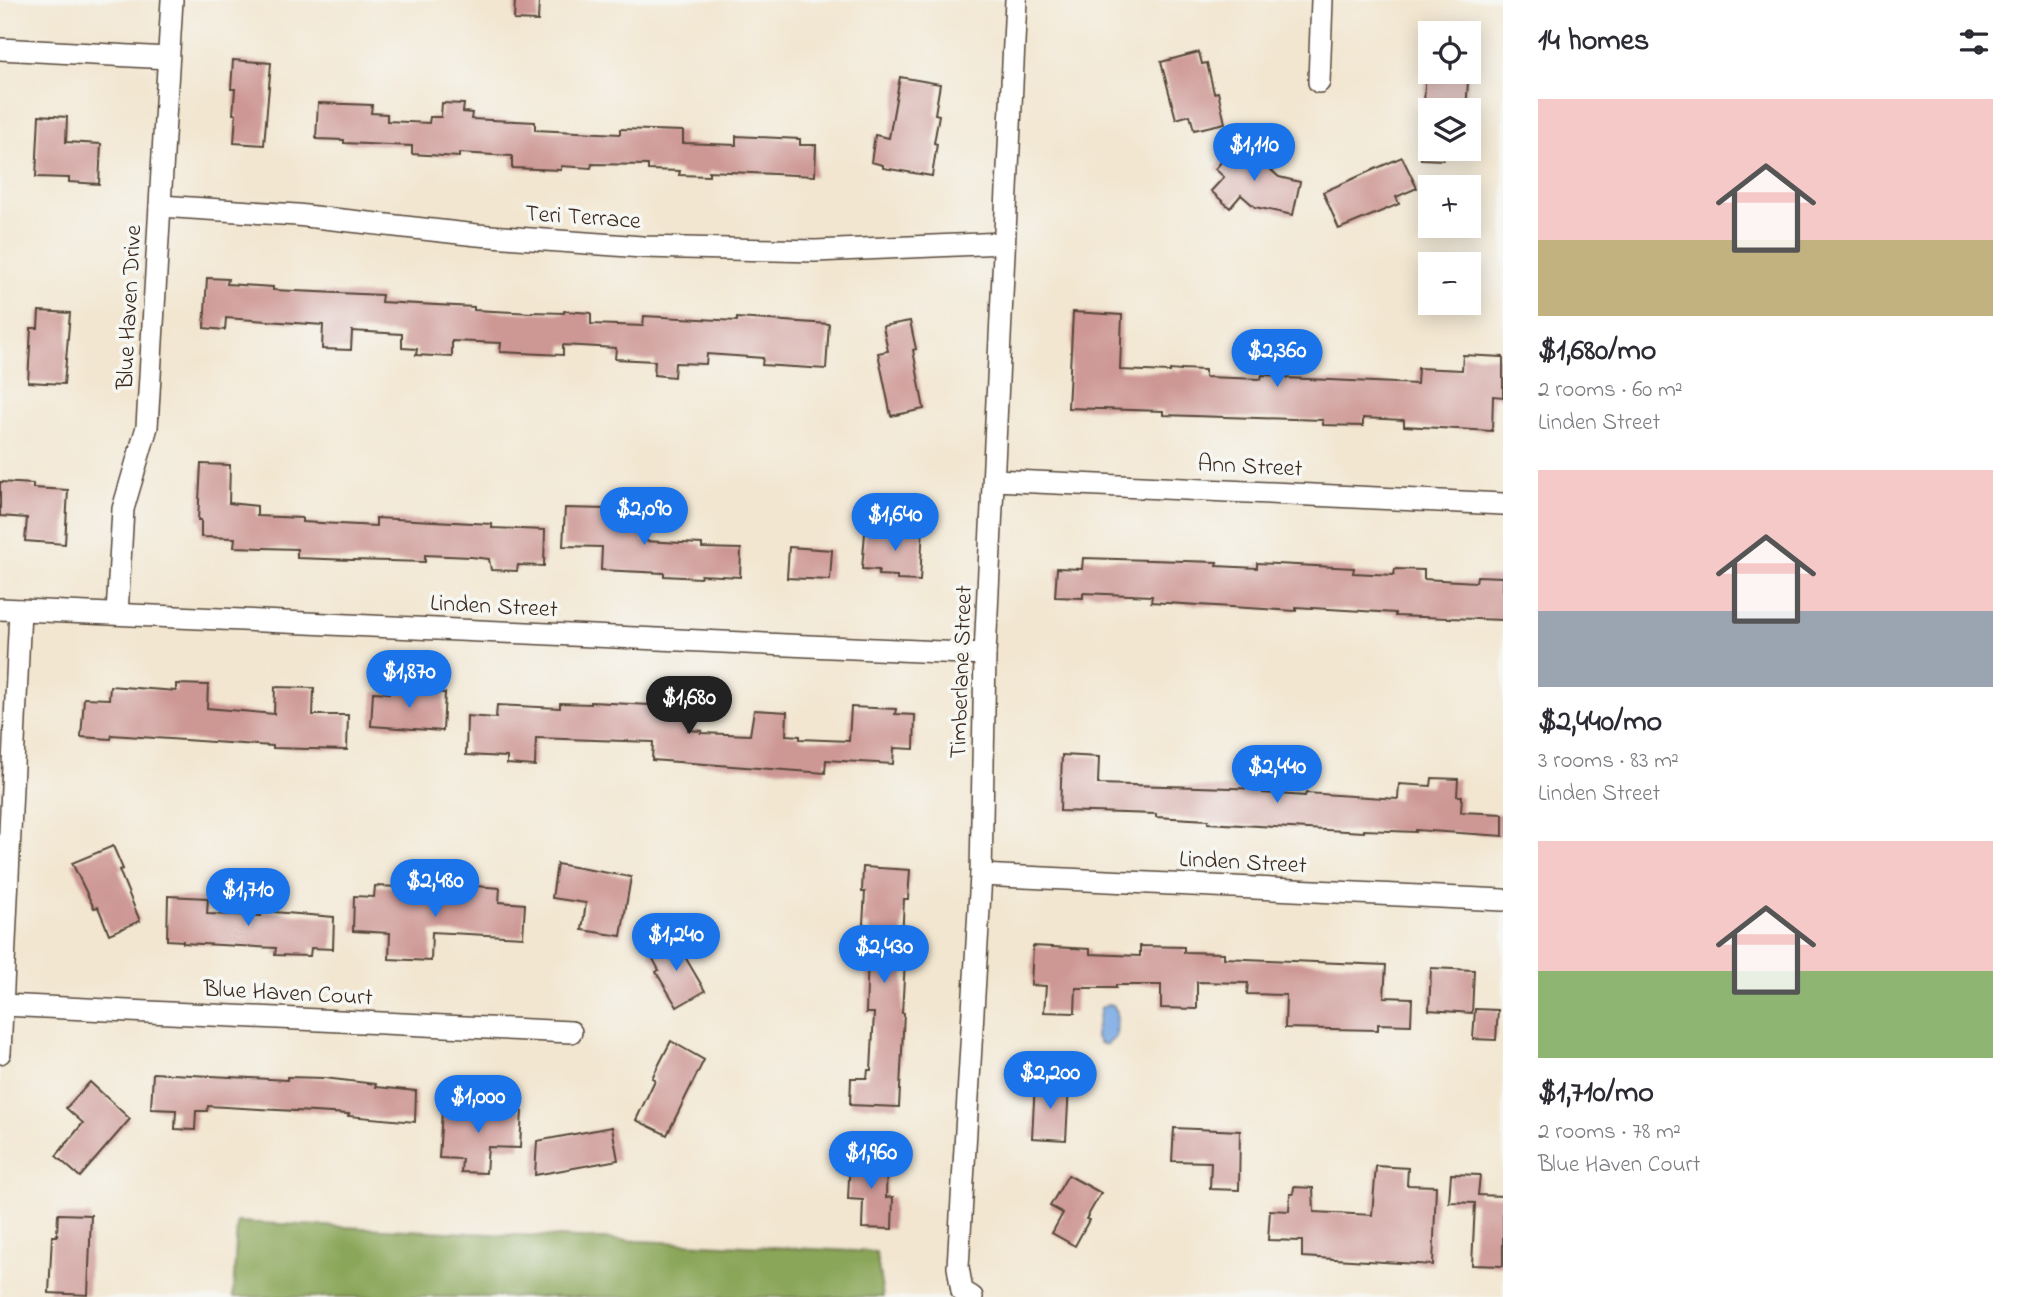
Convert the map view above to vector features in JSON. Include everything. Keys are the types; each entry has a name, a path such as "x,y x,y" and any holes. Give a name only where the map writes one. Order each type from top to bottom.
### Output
{"street":[{"name":"Blue Haven Drive","path":"117,614 123,509 147,427 172,0"},
{"name":"Timberlane Street","path":"972,1297 962,1291 958,1267 981,875 985,654 1016,0"},
{"path":"1319,82 1322,0"},
{"path":"0,49 168,58"},
{"name":"Teri Terrace","path":"160,206 297,215 477,235 642,247 815,251 1004,243"},
{"name":"Ann Street","path":"994,480 1503,503"},
{"path":"0,1053 10,610"},
{"name":"Linden Street","path":"10,610 985,654"},
{"name":"Linden Street","path":"981,875 1503,900"},
{"name":"Blue Haven Court","path":"3,1004 571,1032"}],"green space":[{"path":"237,1222 876,1252 883,1297 233,1297"}],"water":[{"path":"1107,1004 1113,1005 1117,1012 1116,1037 1106,1045 1099,1043 1095,1035 1101,1008"}],"building":[{"path":"515,0 539,0 538,21 514,20"},
{"path":"1199,52 1202,64 1207,63 1214,93 1218,92 1225,123 1194,130 1190,115 1176,119 1161,62"},
{"path":"233,60 271,63 264,145 234,143 235,89 231,89"},
{"path":"900,77 940,84 935,114 939,115 932,176 883,168 883,165 871,162 875,135 889,138"},
{"path":"1425,84 1468,84 1467,98 1424,98"},
{"path":"318,103 372,105 371,113 387,114 387,121 429,123 430,117 441,117 442,103 464,104 463,112 472,113 471,119 535,122 535,130 620,134 620,129 683,131 683,143 736,145 736,136 800,139 800,145 816,145 815,176 709,171 709,176 679,175 680,171 648,170 648,165 592,164 591,168 561,166 561,170 512,168 512,156 412,154 412,146 316,139"},
{"path":"39,115 67,117 66,142 101,144 99,184 69,182 69,178 36,177"},
{"path":"1239,142 1279,177 1300,182 1293,215 1255,207 1241,195 1230,208 1211,191 1224,177 1215,169"},
{"path":"1402,157 1417,188 1396,197 1399,204 1339,229 1323,192"},
{"path":"207,278 228,279 227,284 273,287 273,290 382,295 381,302 474,307 474,310 591,313 591,324 643,326 644,316 829,324 826,369 762,365 763,358 707,354 706,364 675,363 674,377 654,375 655,361 615,359 616,348 563,345 563,355 500,352 501,343 452,341 452,357 416,355 417,349 402,348 402,334 352,331 351,350 322,349 323,325 226,318 225,330 204,328"},
{"path":"39,311 70,313 64,384 28,382 31,328 38,328"},
{"path":"1073,312 1122,315 1120,370 1205,370 1205,377 1261,379 1262,375 1417,384 1418,368 1462,370 1463,355 1503,357 1503,397 1493,396 1492,431 1404,426 1404,420 1363,418 1363,426 1323,425 1323,420 1163,415 1163,411 1068,408"},
{"path":"910,321 924,409 891,416 878,353 888,351 883,326"},
{"path":"201,464 230,465 229,503 257,506 257,516 302,518 302,522 376,526 376,518 492,524 492,528 545,530 544,566 518,565 517,571 491,570 489,559 471,557 425,555 425,562 297,558 297,549 234,547 235,538 201,537 201,520 198,520"},
{"path":"0,482 33,484 33,488 68,490 65,544 25,541 27,518 0,516"},
{"path":"565,508 608,509 608,514 644,516 643,541 702,544 702,548 741,549 740,577 701,575 700,578 601,570 602,547 563,546"},
{"path":"898,525 923,526 920,581 897,580 897,576 878,575 879,570 862,569 865,533 898,535"},
{"path":"789,547 832,550 830,580 787,578"},
{"path":"1083,558 1217,562 1216,566 1257,568 1257,563 1354,568 1353,573 1394,575 1395,569 1424,570 1424,579 1476,582 1477,576 1503,577 1503,620 1395,616 1395,613 1296,607 1296,611 1151,602 1152,596 1083,593 1083,598 1055,597 1057,568 1082,569"},
{"path":"176,684 208,685 207,708 274,714 275,687 314,688 313,715 348,715 347,750 273,748 112,735 111,739 81,737 84,698 109,699 110,686 176,691"},
{"path":"389,690 445,693 443,731 371,726 373,692 389,693"},
{"path":"560,703 689,707 688,730 702,731 701,733 750,735 754,710 787,712 786,735 800,736 800,739 849,741 851,707 896,709 895,714 915,715 914,749 894,748 893,764 826,760 825,773 652,760 653,742 536,738 535,766 507,764 507,757 466,755 467,716 496,718 497,705 560,708"},
{"path":"1062,755 1099,757 1098,784 1264,789 1263,793 1398,799 1399,784 1431,786 1432,778 1458,779 1457,796 1462,796 1461,812 1503,814 1503,836 1416,830 1364,832 1307,829 1208,823 1208,820 1156,817 1156,814 1060,811"},
{"path":"113,846 123,869 119,870 140,921 109,934 98,907 94,908 72,863"},
{"path":"557,864 631,877 621,936 582,930 586,903 552,898"},
{"path":"863,867 910,870 908,899 904,899 901,961 905,961 899,1107 850,1105 851,1078 867,1078 868,1070 871,1070 874,1013 866,1013 869,925 863,924"},
{"path":"463,885 500,888 499,902 525,904 523,937 432,932 431,961 389,959 390,933 353,931 354,896 374,897 375,886 401,887 401,899 459,902 460,898 462,899"},
{"path":"168,896 208,898 207,914 261,916 262,911 334,917 333,949 311,948 310,956 275,955 276,948 167,940"},
{"path":"674,938 705,991 677,1007 656,972 659,970 649,952"},
{"path":"1033,946 1090,949 1090,954 1140,956 1140,946 1184,947 1184,952 1224,953 1224,958 1386,965 1384,997 1412,998 1411,1025 1378,1024 1378,1030 1285,1028 1286,995 1247,994 1248,983 1197,982 1197,1009 1161,1008 1161,985 1076,988 1075,1013 1044,1012 1046,986 1031,985"},
{"path":"1431,968 1474,970 1472,1013 1429,1010"},
{"path":"1475,1009 1498,1010 1496,1040 1473,1039"},
{"path":"671,1041 704,1060 667,1135 636,1120 655,1080 652,1078"},
{"path":"153,1073 287,1080 287,1077 324,1078 416,1091 415,1122 348,1116 349,1114 208,1106 207,1111 196,1111 195,1130 175,1129 176,1110 151,1109"},
{"path":"90,1082 130,1119 80,1177 56,1156 83,1123 66,1108"},
{"path":"1035,1082 1069,1086 1066,1140 1032,1138"},
{"path":"467,1107 522,1110 520,1148 488,1147 486,1173 461,1172 462,1159 439,1158 442,1111 466,1112"},
{"path":"612,1127 618,1160 535,1175 537,1141"},
{"path":"1174,1128 1240,1131 1239,1190 1210,1189 1211,1162 1172,1161"},
{"path":"850,1157 887,1158 886,1198 893,1197 892,1229 862,1228 863,1200 848,1199"},
{"path":"1376,1166 1408,1168 1407,1185 1436,1186 1433,1265 1302,1257 1302,1241 1268,1240 1270,1210 1289,1211 1290,1194 1293,1194 1294,1187 1313,1188 1314,1212 1372,1215"},
{"path":"1451,1174 1480,1175 1478,1195 1503,1196 1503,1266 1472,1265 1475,1203 1449,1202"},
{"path":"1068,1175 1101,1193 1075,1246 1052,1233 1063,1213 1050,1206"},
{"path":"58,1214 91,1215 88,1295 49,1293 52,1236 57,1236"}]}
